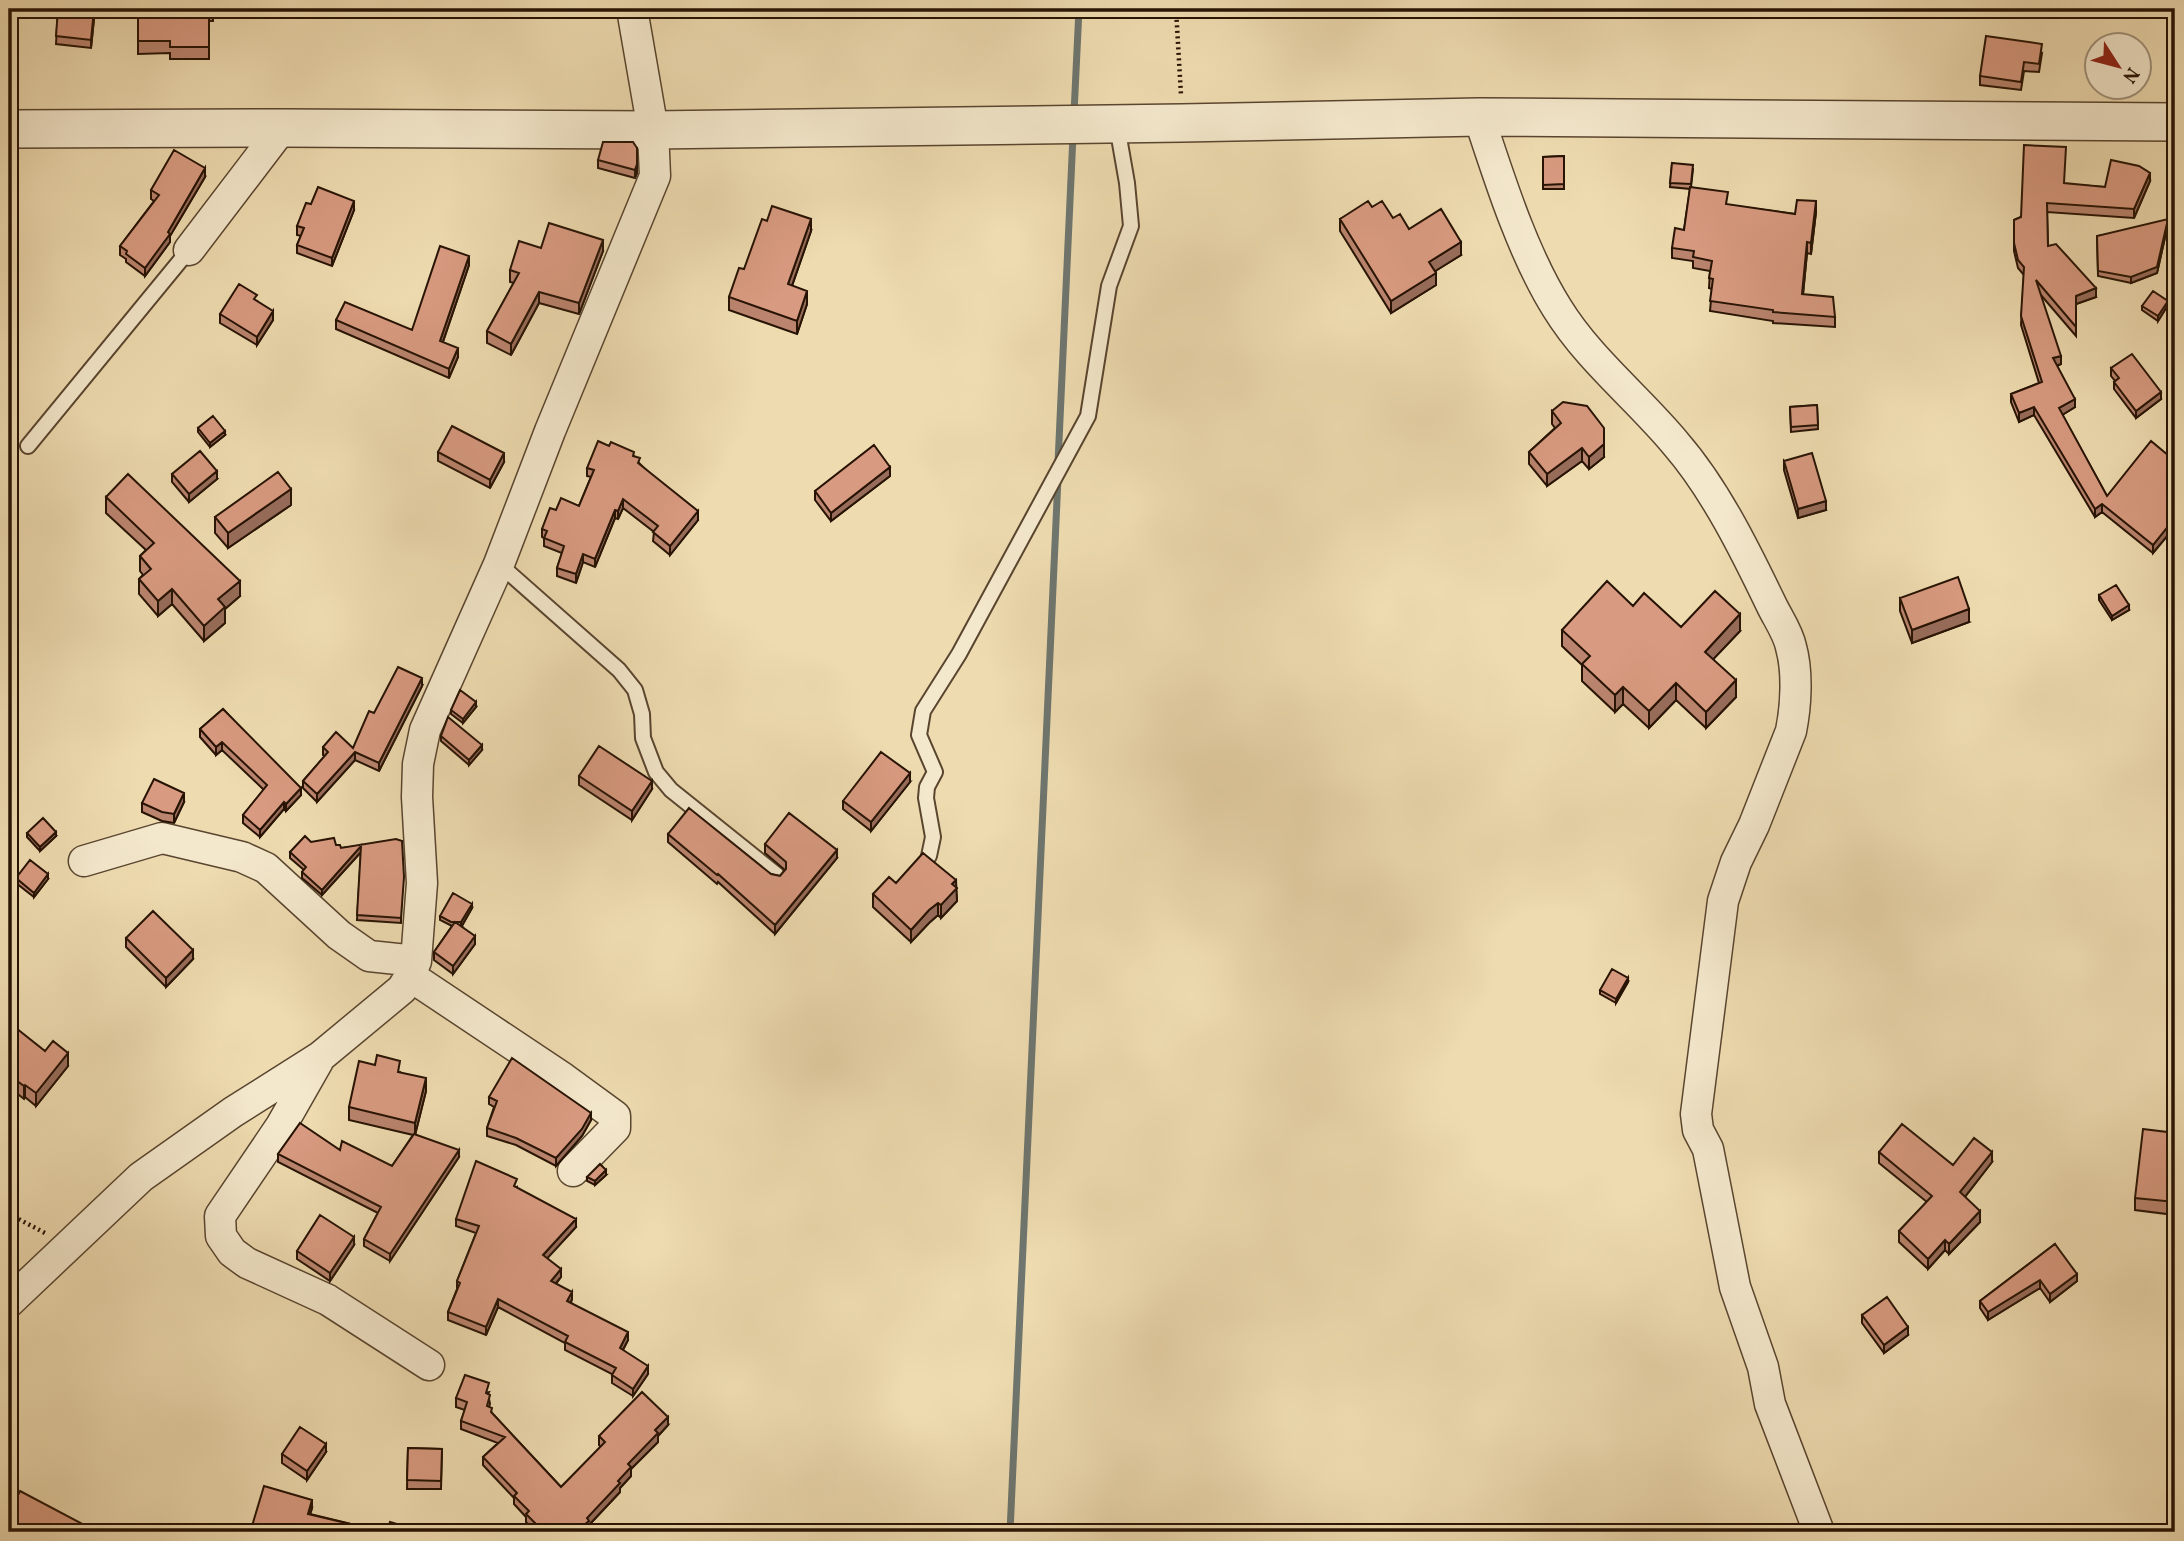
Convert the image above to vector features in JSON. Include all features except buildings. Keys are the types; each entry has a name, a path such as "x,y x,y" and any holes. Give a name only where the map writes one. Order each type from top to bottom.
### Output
{"street":[{"path":"9,1302 141,1177 233,1111 320,1057 402,989 413,968 422,884 418,764 425,730 499,564 550,431 655,176 653,130 632,9"},
{"path":"1479,117 1503,190 1541,279 1557,309 1583,345 1698,470 1754,569 1791,646 1795,676 1794,717 1791,731 1736,862 1723,901 1696,1114 1698,1130 1708,1149 1735,1287 1763,1367 1770,1404 1819,1532"},
{"path":"9,129 653,130 1479,117 2175,122"},
{"path":"189,250 282,128"},
{"path":"84,860 162,838 242,857 266,868 339,935 369,956 413,968 615,1116 615,1128 573,1171"},
{"path":"320,1057 281,1126 220,1216 221,1236 232,1252 247,1263 328,1300 429,1365"}],"lane":[{"path":"929,856 933,837 926,798 927,787 935,772 919,736 923,711 960,654 1088,416 1109,286 1131,226 1117,124"},
{"path":"27,446 189,250"},
{"path":"499,564 619,670 635,690 642,714 643,738 656,772 671,790 777,875"}],"path":[{"path":"1176,9 1182,123"},
{"path":"9,1214 67,1245"}],"waterway":[{"path":"1074,113 1079,9"},
{"path":"1058,463 1073,135"},
{"path":"1010,1532 1058,478"}]}
